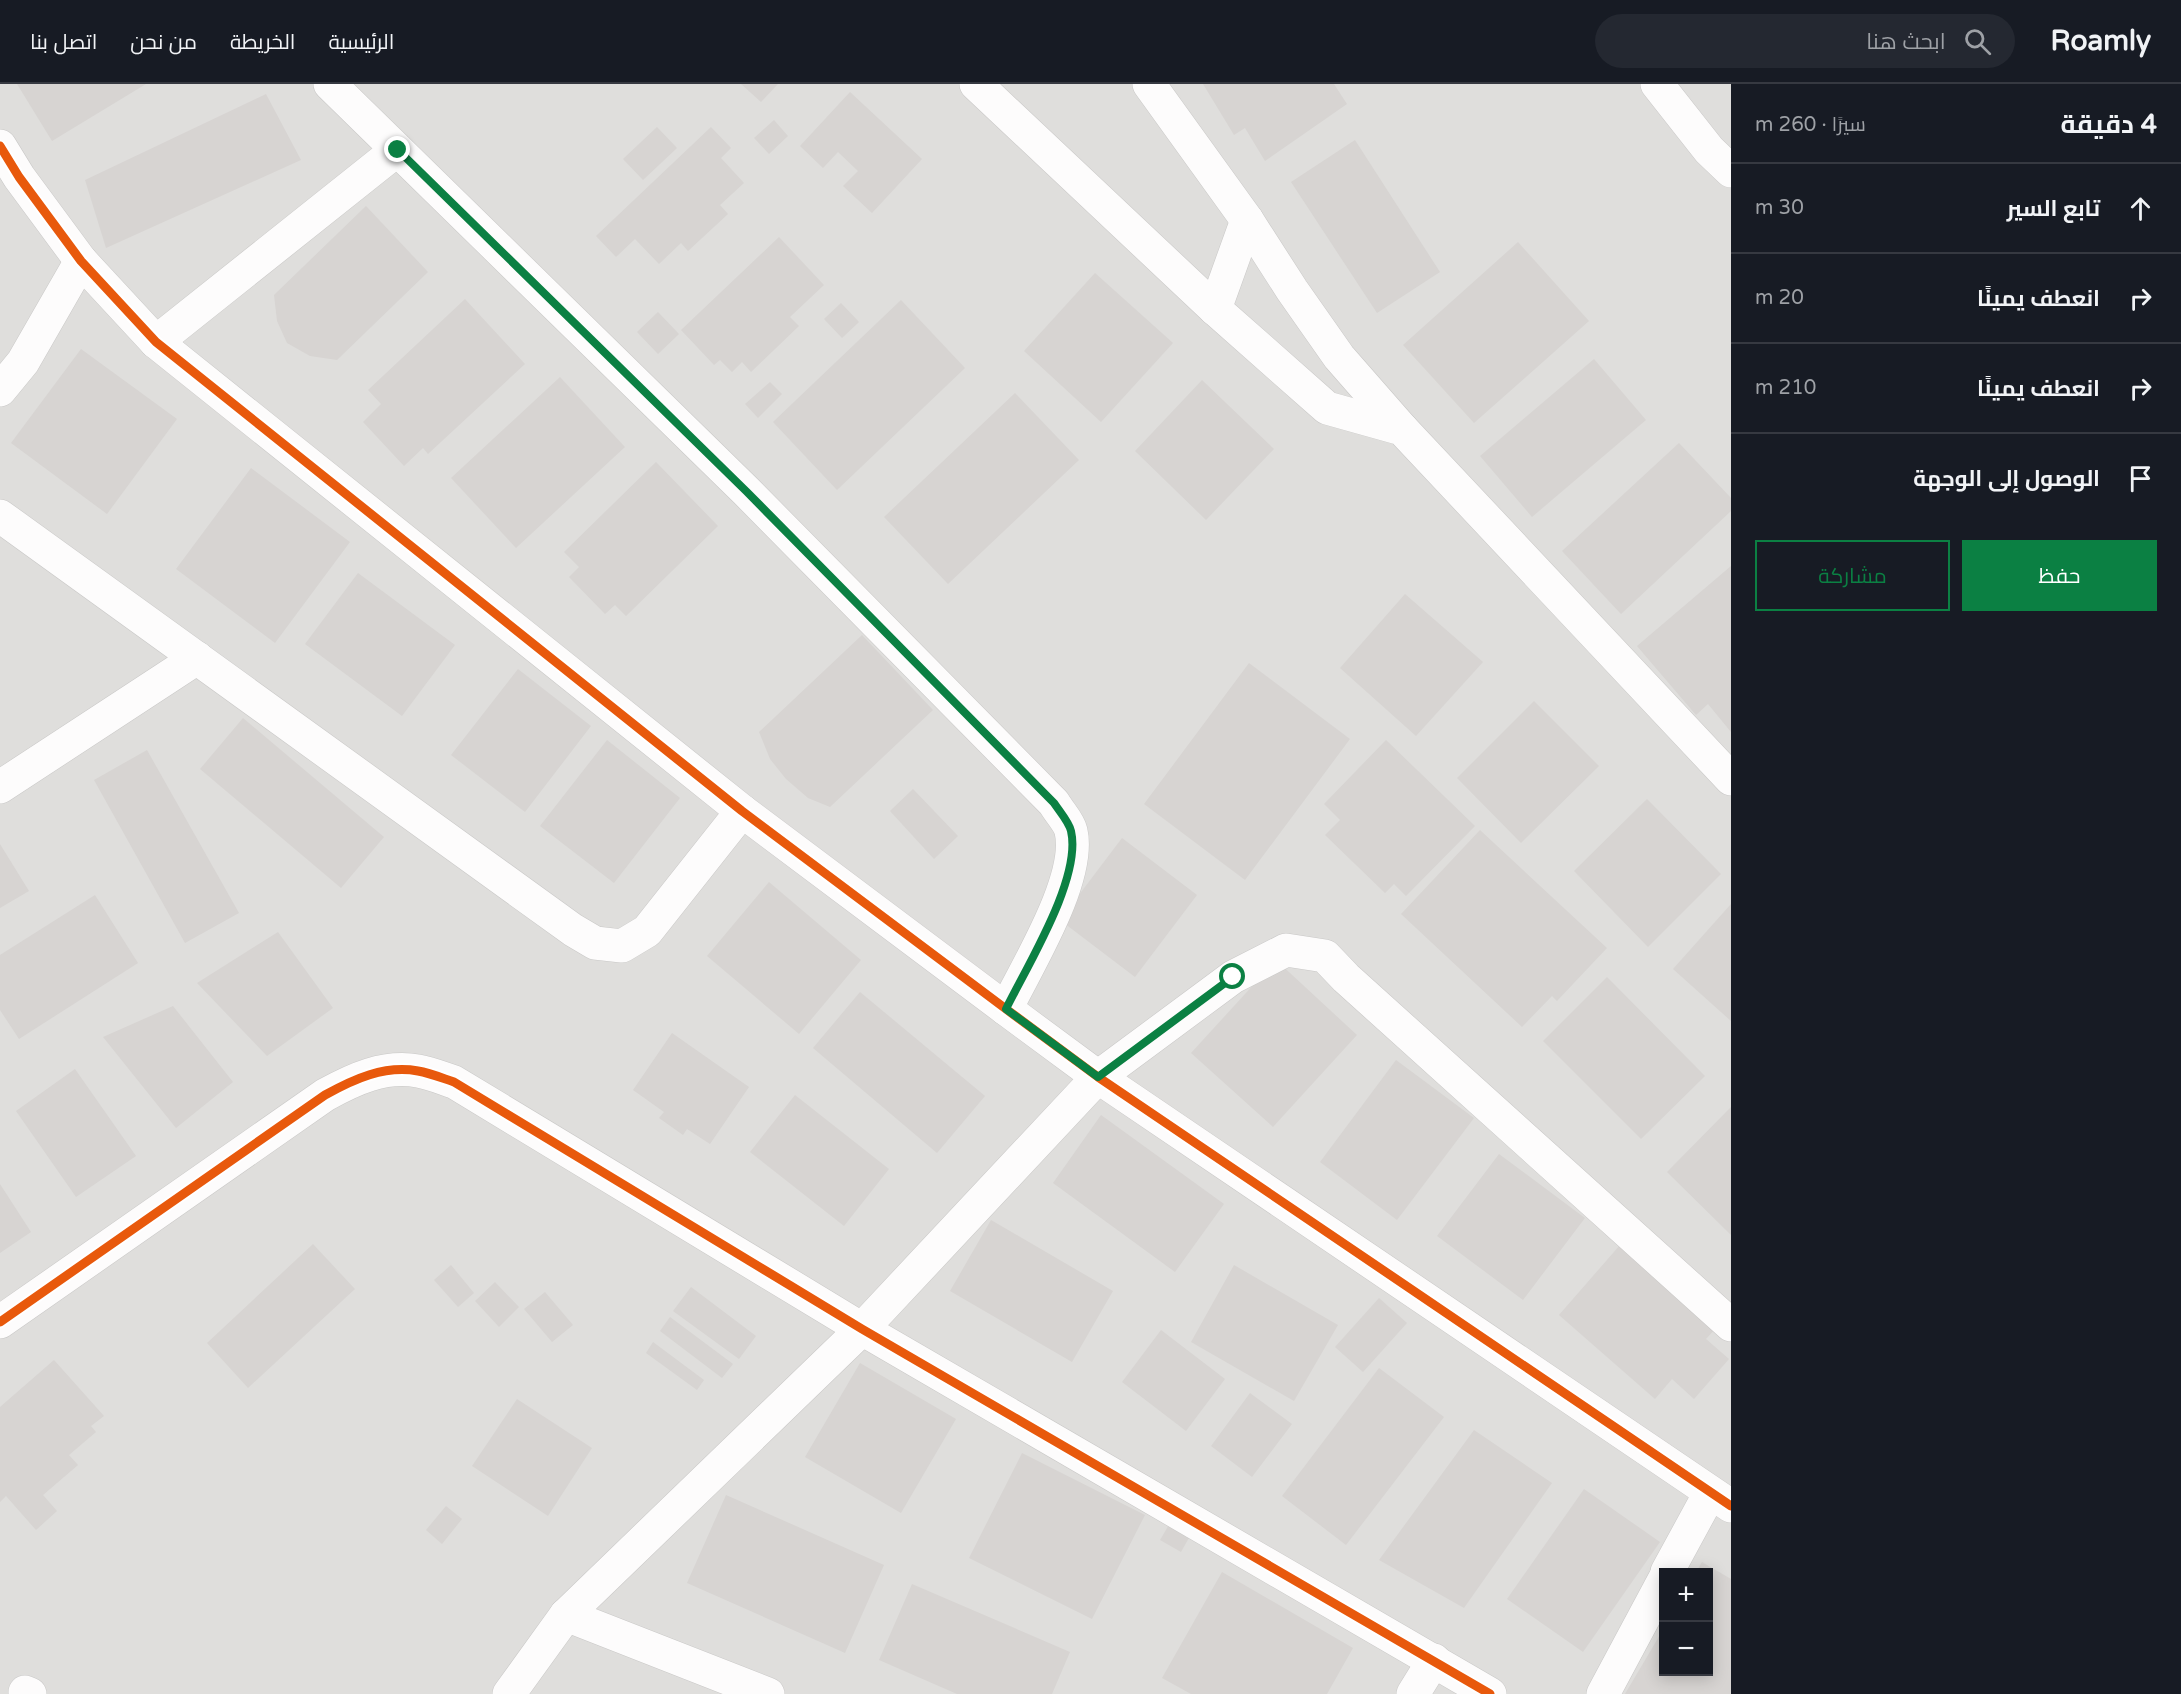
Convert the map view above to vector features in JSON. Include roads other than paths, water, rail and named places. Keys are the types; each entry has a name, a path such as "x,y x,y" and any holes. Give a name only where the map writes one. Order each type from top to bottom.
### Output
{"street":[{"path":"330,84 737,483 1054,803 1071,830 1072,855 1066,882 1006,1009"},
{"path":"976,84 1215,309 1327,408 1402,429"},
{"path":"1149,84 1247,220 1339,357 1402,429 1731,779"},
{"path":"1657,84 1708,150 1731,171"},
{"path":"0,146 81,261 156,342 742,811 1098,1077 1720,1500 1670,1568"},
{"path":"156,342 398,150"},
{"path":"1215,309 1247,220"},
{"path":"0,390 23,362 81,261"},
{"path":"0,516 573,930 595,943 622,946 646,931 742,811"},
{"path":"0,787 197,658"},
{"path":"509,1694 566,1615 862,1329 1098,1077 1233,977 1286,950 1325,956 1346,978 1731,1325"},
{"path":"0,1322 325,1095 354,1079 388,1070 418,1071 454,1082 862,1329 1490,1694"},
{"path":"1603,1694 1659,1589"},
{"path":"566,1615 768,1694"},
{"path":"1413,1694 1434,1660"}]}
